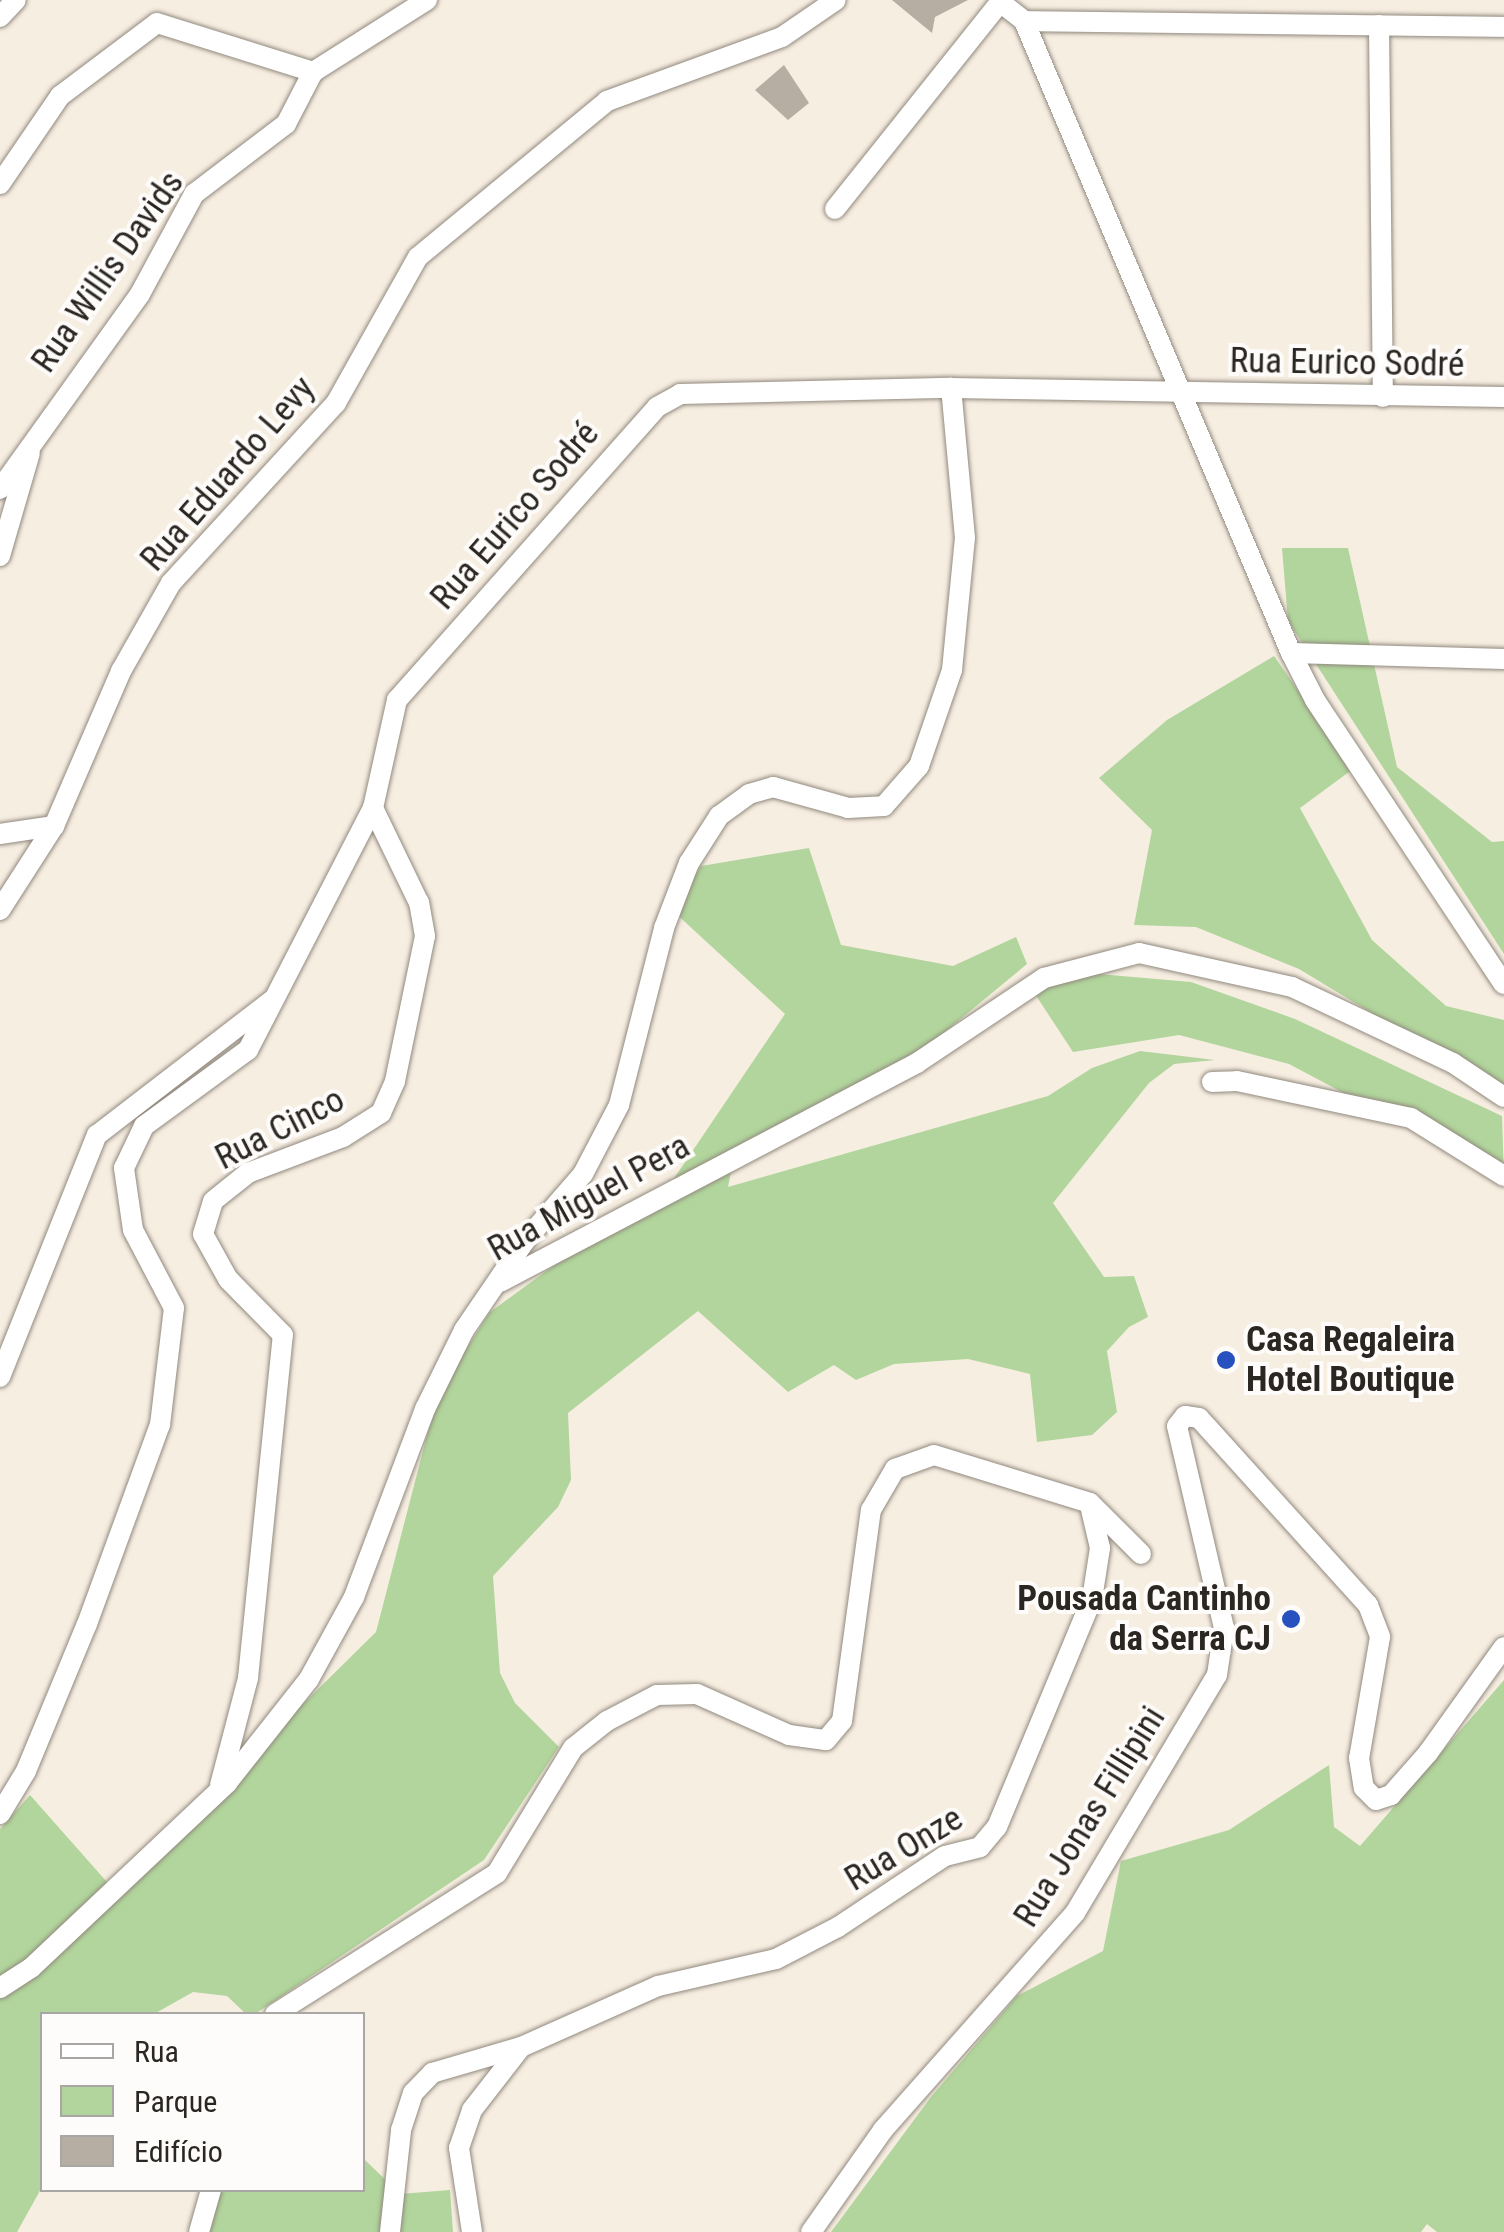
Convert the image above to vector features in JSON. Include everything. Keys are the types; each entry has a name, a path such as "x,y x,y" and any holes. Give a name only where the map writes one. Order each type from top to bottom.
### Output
{"street":[{"path":"0,17 16,0"},
{"name":"Rua Willis Davids","path":"0,490 140,294 194,194 286,124 314,72 427,0"},
{"name":"Rua Eduardo Levy","path":"0,910 54,826 121,671 171,583 336,403 418,257 607,102 782,37 836,0"},
{"path":"835,210 1001,1 1024,21 1291,653 1315,700 1504,984"},
{"path":"1024,21 1504,27"},
{"path":"0,184 60,96 157,23 314,72"},
{"path":"1379,25 1382,397"},
{"path":"494,1285 582,1174 619,1105 664,928 688,863 719,816 731,804 773,786 848,808 884,806 920,766 952,670 965,538 951,388"},
{"name":"Rua Eurico Sodré","path":"0,1377 97,1135 282,993 374,808 396,700 668,398 951,388 1504,397"},
{"path":"0,556 34,438"},
{"path":"1291,653 1504,659"},
{"name":"Rua Cinco","path":"218,1791 248,1678 283,1335 228,1279 203,1234 213,1201 248,1173 343,1137 381,1113 396,1080 425,936 419,903 374,808"},
{"path":"0,834 54,826"},
{"name":"Rua Miguel Pera","path":"0,1988 31,1968 218,1791 310,1678 354,1597 425,1409 494,1285 917,1063 1044,978 1140,953 1292,987 1454,1063 1504,1096"},
{"path":"0,1814 26,1771 160,1425 174,1308 133,1230 124,1168 144,1126 248,1050 282,993"},
{"path":"1212,1082 1237,1082 1411,1118 1504,1176"},
{"name":"Rua Jonas Fillipini","path":"812,2232 883,2130 1075,1914 1217,1675 1224,1628 1177,1426 1185,1416 1199,1418 1368,1605 1380,1637 1360,1758 1364,1788 1376,1800 1392,1796 1428,1753 1504,1647"},
{"path":"278,2012 496,1873 573,1748 606,1720 657,1695 697,1694 789,1735 826,1740 842,1721 871,1510 895,1469 934,1455 1090,1502 1142,1554"},
{"name":"Rua Onze","path":"390,2232 400,2130 412,2093 432,2073 521,2047 658,1986 776,1958 838,1927 945,1856 980,1847 997,1827 1092,1599 1100,1548 1090,1502"},
{"name":"Rua Onze","path":"472,2232 460,2148 472,2110 521,2047"},
{"path":"199,2232 210,2200"}],"green space":[{"path":"1282,548 1348,548 1397,767 1492,842 1504,841 1504,954 1288,621"},
{"path":"1274,656 1353,769 1300,808 1372,940 1446,1006 1504,1020 1504,1093 1299,969 1196,927 1134,925 1152,830 1099,778 1167,720"},
{"path":"809,848 841,945 953,966 1016,937 1027,964 923,1050 735,1151 728,1187 1048,1096 1092,1068 1140,1051 1215,1060 1174,1064 1149,1083 1053,1203 1104,1277 1134,1276 1148,1317 1129,1327 1107,1351 1117,1412 1092,1435 1037,1442 1030,1374 968,1359 894,1364 856,1380 834,1365 788,1392 698,1311 568,1413 571,1480 558,1507 493,1576 500,1673 515,1703 559,1747 484,1860 258,2012 244,2012 227,1996 193,1992 158,2012 40,2012 40,2191 17,2232 0,2232 0,1829 30,1795 114,1890 376,1632 438,1393 490,1312 615,1221 650,1214 785,1014 672,910 701,866"},
{"path":"1087,973 1191,982 1295,1019 1502,1116 1504,1178 1289,1064 1179,1035 1073,1052 1033,991"},
{"path":"1504,1680 1504,2232 1437,2232 1427,2224 1421,2232 831,2232 931,2097 1017,1996 1103,1951 1121,1861 1229,1830 1329,1765 1334,1827 1360,1846"},
{"path":"365,2160 400,2194 450,2190 453,2232 202,2232 213,2192 365,2192"}],"building":[{"path":"892,0 968,0 935,17 932,33"},
{"path":"784,65 809,103 788,120 755,90"}],"place":[{"name":"Casa Regaleira Hotel Boutique","path":"1226,1360"},
{"name":"Pousada Cantinho da Serra CJ","path":"1291,1619"}]}
